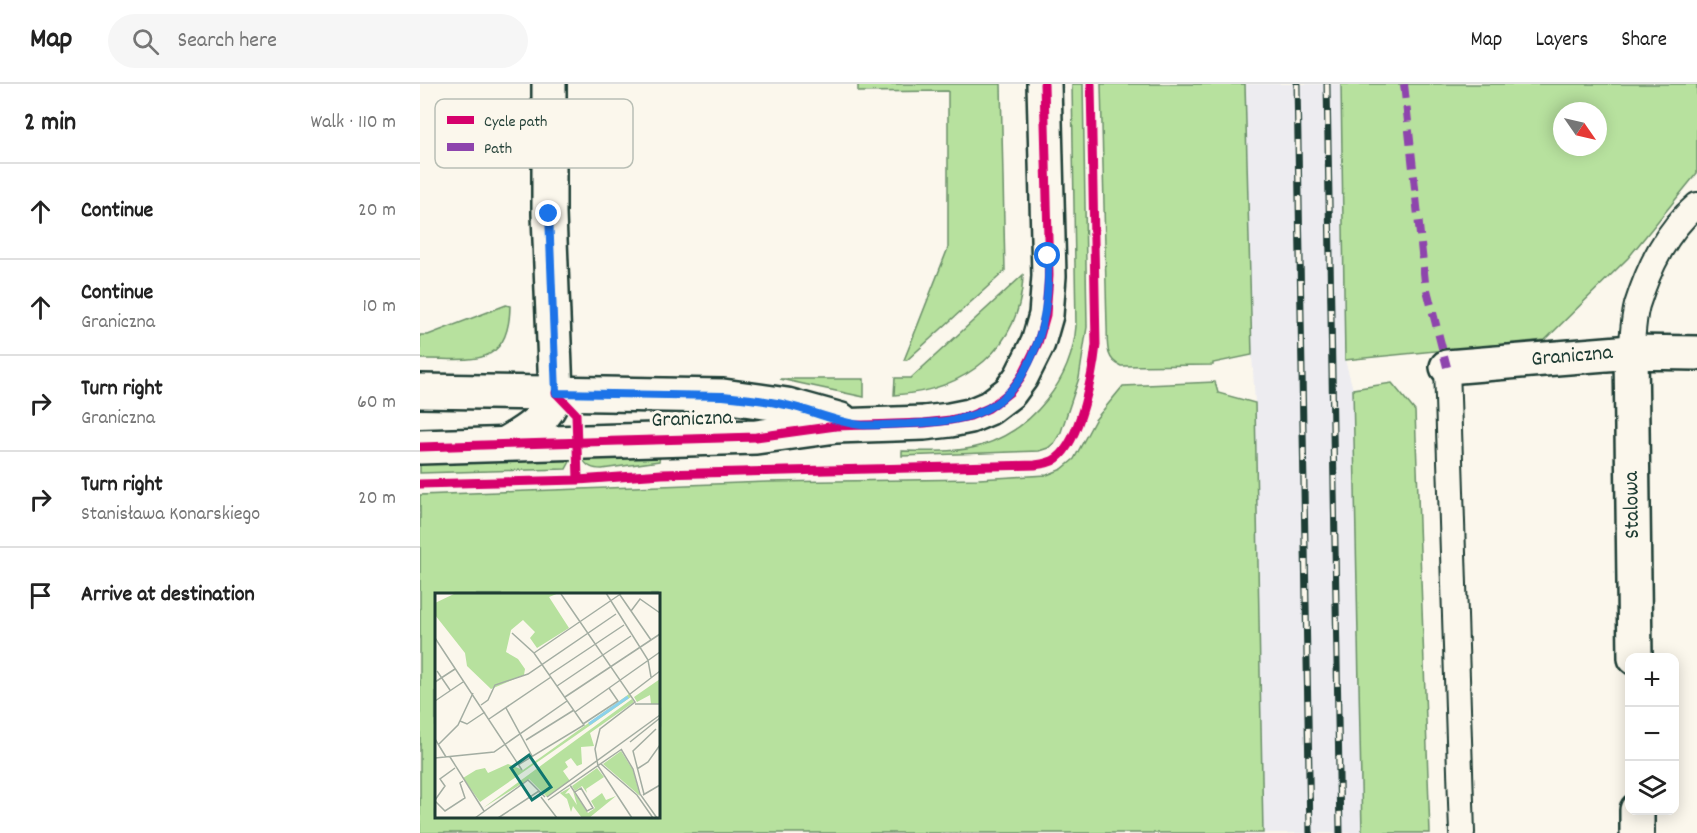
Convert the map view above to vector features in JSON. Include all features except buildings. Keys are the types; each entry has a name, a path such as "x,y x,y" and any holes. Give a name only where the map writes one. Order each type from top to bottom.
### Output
{"street":[{"name":"Graniczna","path":"420,447 735,438 861,425 924,423 970,416 1000,401 1021,377 1038,343 1046,315 1048,296 1044,84"},
{"path":"505,444 528,431 542,418 552,405 556,393 549,235 549,168"},
{"name":"Graniczna","path":"1447,367 1631,352 1697,354"},
{"name":"Stalowa","path":"1631,352 1635,653"},
{"name":"Graniczna","path":"420,391 750,398 787,405 861,425"},
{"path":"1637,815 1637,833"}],"lane":[{"path":"1631,352 1637,307 1659,248 1682,218 1697,206"},
{"path":"1447,367 1462,833"}],"shaded area":[{"path":"1245,84 1341,84 1345,360 1353,389 1362,833 1263,833 1255,403"}],"green space":[{"path":"858,84 1001,84 1005,271 907,360 904,360 948,248 948,91 858,92"},
{"path":"1072,84 1083,84 1087,327 1079,378 1061,432 1055,442 1039,451 902,456 902,451 961,450 980,446 999,438 1017,428 1033,415 1058,383 1067,365 1076,326"},
{"path":"1101,84 1245,84 1252,355 1213,363 1213,365 1121,366 1109,354"},
{"path":"1341,84 1697,84 1697,173 1628,258 1545,340 1345,360"},
{"path":"1023,275 1020,301 1012,324 1000,344 984,361 965,375 943,385 920,392 894,395 895,378 911,378"},
{"path":"506,305 510,306 508,327 502,342 494,351 470,359 420,359 420,335 428,335"},
{"path":"780,379 864,379 864,397"},
{"path":"1215,382 1218,393 1255,403 1263,833 420,833 420,495 767,482 979,479 1047,475 1062,469 1074,459 1095,420 1123,386"},
{"path":"1392,383 1415,411 1430,833 1362,833 1353,389"},
{"path":"660,456 659,461 602,469 590,467 582,458"},
{"path":"572,458 566,469 420,473 420,463"}],"railway":[{"path":"1297,84 1310,833"},
{"path":"1327,84 1340,833"}],"marked path":[{"path":"1404,84 1425,282 1447,367"}],"cycle path":[{"path":"420,447 756,437 836,426 950,420 970,416 989,408 1010,392 1021,377 1038,343 1046,315 1049,276 1044,84"},
{"path":"420,484 578,480 662,474 1035,465 1055,460 1065,449 1079,422 1092,372 1096,345 1091,84"},
{"path":"556,393 576,414 578,480"}],"route":[{"path":"549,214 556,393 750,398 787,405 861,425 924,423 970,416 989,408 1010,392 1031,360 1046,315 1048,256"}]}
